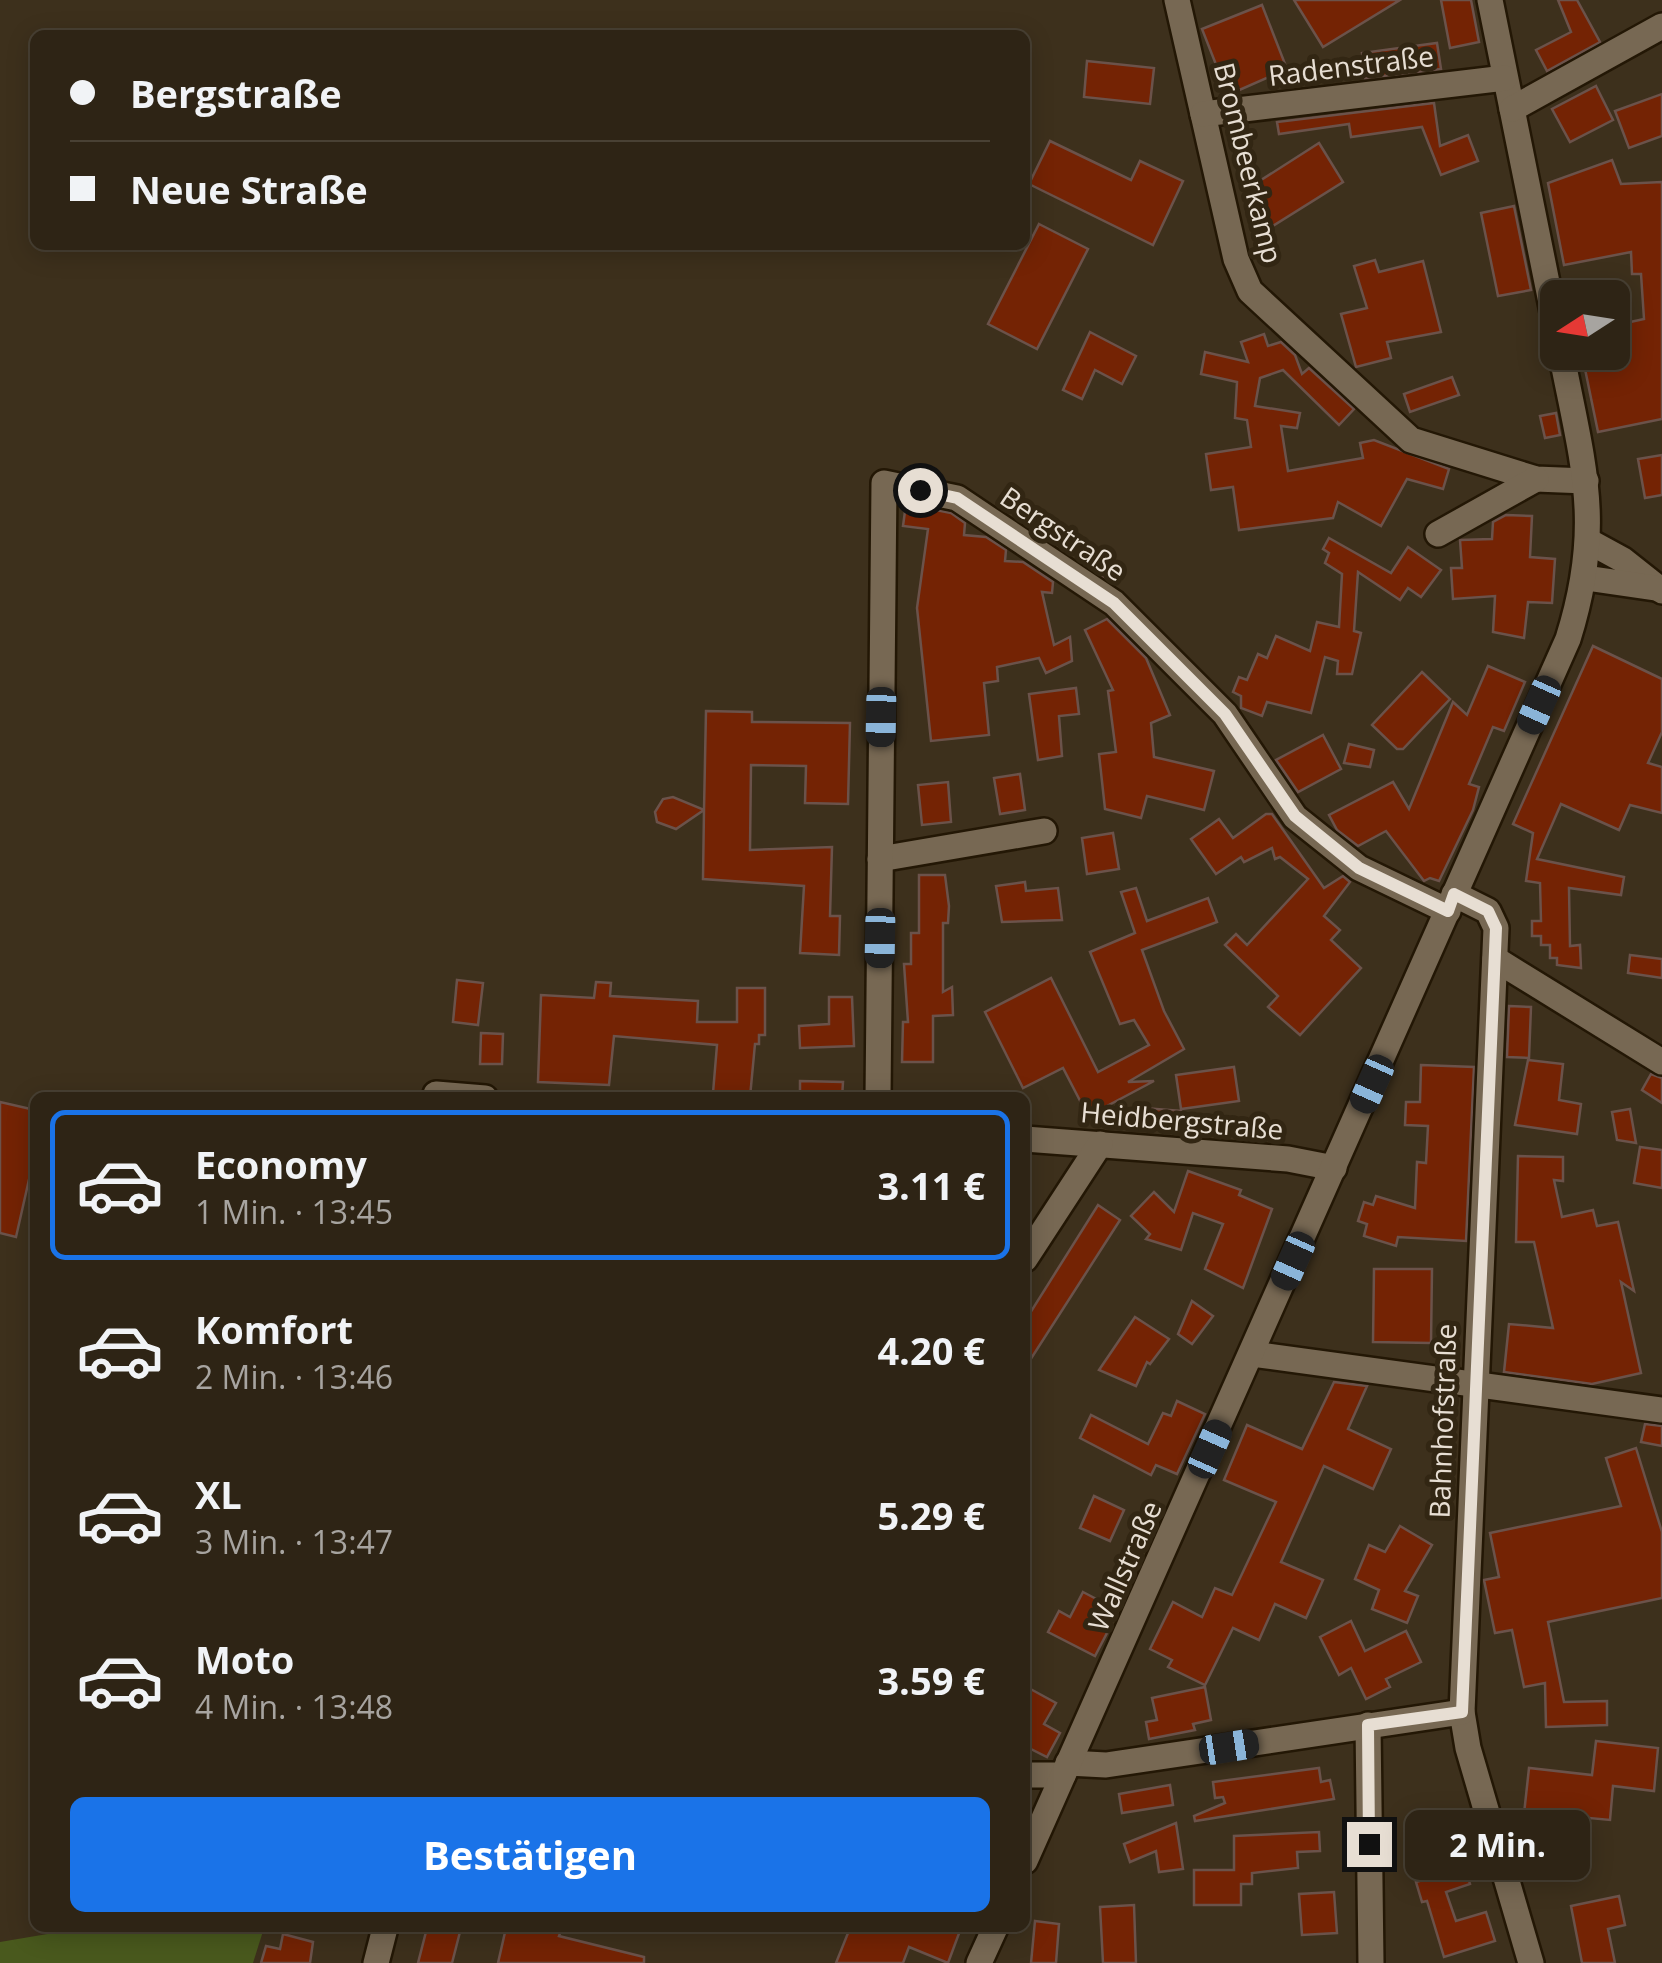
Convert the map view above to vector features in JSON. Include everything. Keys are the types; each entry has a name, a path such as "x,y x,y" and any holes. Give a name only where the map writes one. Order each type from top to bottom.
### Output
{"street":[{"name":"Brombeerkamp","path":"1177,0 1236,258 1250,291 1411,440 1536,479 1586,481"},
{"path":"1490,0 1546,280"},
{"path":"1512,109 1662,26"},
{"name":"Radenstraße","path":"1203,114 1506,78"},
{"path":"1564,370 1586,481 1590,542 1586,578 1659,589"},
{"path":"1438,534 1536,479"},
{"name":"Bergstraße","path":"880,859 884,483 957,498 1114,603 1225,714 1295,816 1359,868 1451,903"},
{"path":"1590,542 1623,560 1659,589"},
{"name":"Wallstraße","path":"1030,1849 1568,638 1586,578"},
{"path":"878,1092 880,859 1044,832"},
{"name":"Bahnhofstraße","path":"1451,903 1488,911 1496,928 1462,1712 1532,1963"},
{"path":"1495,959 1662,1062"},
{"name":"Heidbergstraße","path":"1030,1139 1288,1159 1334,1168"},
{"path":"1030,1252 1100,1144"},
{"path":"1252,1354 1662,1410"},
{"path":"1030,1774 1462,1712"},
{"path":"1368,1725 1371,1963"},
{"path":"376,1963 384,1932"},
{"path":"980,1963 993,1932"}],"green space":[{"path":"59,1932 263,1932 253,1963 0,1963 0,1942"}],"building":[{"path":"1294,0 1400,0 1323,47"},
{"path":"1441,0 1471,0 1479,42 1450,48"},
{"path":"1558,0 1577,0 1600,42 1547,71 1536,50 1571,32"},
{"path":"1262,5 1287,69 1228,95 1202,29"},
{"path":"1437,43 1441,69 1365,78 1362,53"},
{"path":"1087,61 1154,68 1150,104 1084,97"},
{"path":"1596,86 1613,120 1570,142 1552,109"},
{"path":"1662,94 1662,136 1629,148 1615,111"},
{"path":"1434,103 1440,146 1468,135 1478,161 1441,175 1422,127 1351,137 1349,124 1279,134 1277,122"},
{"path":"1050,141 1131,180 1140,161 1183,181 1153,245 1030,182"},
{"path":"1319,143 1343,182 1268,229 1244,191"},
{"path":"1612,160 1621,184 1662,182 1662,419 1598,432 1585,370 1630,370 1630,322 1644,319 1641,274 1632,274 1631,252 1564,265 1548,183"},
{"path":"1514,206 1531,290 1498,296 1481,213"},
{"path":"1039,224 1088,249 1037,349 988,324 1026,250 1030,250"},
{"path":"1375,260 1379,272 1423,261 1441,332 1387,342 1391,358 1356,367 1341,314 1367,308 1354,266"},
{"path":"1090,332 1136,356 1122,384 1095,370 1082,399 1063,390"},
{"path":"1264,334 1268,346 1281,342 1295,355 1302,374 1309,368 1354,409 1339,425 1283,370 1260,378 1255,406 1300,413 1297,428 1281,426 1288,471 1363,458 1360,443 1374,440 1449,469 1443,489 1407,479 1381,526 1338,502 1333,518 1239,530 1233,487 1211,490 1206,454 1251,447 1247,420 1235,418 1237,382 1201,374 1205,352 1248,362 1241,342"},
{"path":"1452,377 1459,395 1410,412 1404,394"},
{"path":"1556,413 1560,435 1545,438 1540,416"},
{"path":"1662,455 1662,495 1645,498 1638,459"},
{"path":"906,504 951,513 965,523 964,535 986,537 1006,550 1005,561 1023,562 1053,582 1052,593 1042,592 1054,645 1070,637 1072,661 1046,673 1039,658 997,667 998,681 984,683 989,735 931,741 917,608 928,529 903,526"},
{"path":"1506,515 1532,516 1530,557 1555,559 1552,603 1528,602 1524,638 1493,632 1495,596 1453,599 1451,568 1462,568 1460,540 1492,539 1493,522"},
{"path":"1329,538 1391,573 1408,547 1441,570 1421,597 1408,588 1400,600 1358,572 1354,631 1361,633 1352,674 1337,674 1338,661 1325,657 1311,713 1267,702 1262,716 1241,708 1241,696 1233,692 1239,677 1247,680 1258,654 1267,658 1276,636 1310,651 1317,622 1339,627 1342,574 1325,563 1329,553 1323,549"},
{"path":"1089,551 1112,569 1105,578 1081,561"},
{"path":"1107,619 1146,658 1170,715 1151,723 1154,757 1214,771 1204,810 1147,796 1141,818 1105,809 1099,754 1116,752 1108,691 1113,690 1085,630"},
{"path":"1593,646 1662,679 1662,732 1648,763 1662,767 1662,813 1630,805 1619,830 1561,804 1537,859 1624,877 1621,895 1569,888 1570,946 1580,945 1581,968 1557,965 1557,958 1550,958 1550,945 1541,945 1541,936 1532,936 1532,921 1541,921 1540,883 1526,881 1533,833 1513,824"},
{"path":"1488,666 1525,682 1504,731 1493,727 1469,784 1479,787 1473,810 1439,881 1424,881 1386,831 1358,846 1337,830 1329,815 1393,782 1409,809 1453,702 1467,715"},
{"path":"1422,672 1450,699 1403,749 1397,749 1372,725"},
{"path":"1076,688 1079,714 1059,716 1062,756 1038,760 1029,694"},
{"path":"706,711 752,712 752,722 850,723 848,804 805,803 806,766 751,765 750,850 832,847 830,916 840,916 839,955 800,953 804,886 703,879"},
{"path":"1323,735 1341,769 1298,792 1276,760"},
{"path":"1349,744 1374,750 1370,767 1344,763"},
{"path":"1020,774 1025,810 1000,814 994,778"},
{"path":"948,782 951,822 922,825 918,785"},
{"path":"673,797 704,810 676,829 657,822 655,812 663,799"},
{"path":"1266,814 1272,814 1324,888 1343,876 1350,882 1324,916 1340,930 1331,940 1361,968 1300,1035 1268,1007 1278,996 1225,945 1236,934 1247,945 1308,879 1280,857 1275,859 1272,848 1244,862 1241,857 1216,874 1191,839 1219,819 1233,838"},
{"path":"1113,833 1119,869 1087,874 1082,838"},
{"path":"919,875 945,875 949,906 948,923 943,923 943,992 952,987 953,1015 933,1016 933,1062 902,1062 903,1022 908,1022 904,964 911,964 911,933 919,933"},
{"path":"1025,882 1026,891 1058,888 1062,920 1002,922 996,886"},
{"path":"1136,888 1147,921 1208,898 1217,922 1142,950 1164,1011 1184,1049 1128,1082 1154,1081 1088,1116 1063,1068 1023,1088 985,1012 1051,978 1098,1072 1149,1045 1134,1020 1120,1024 1090,952 1135,933 1121,892"},
{"path":"1630,955 1662,959 1662,978 1628,973"},
{"path":"457,980 483,983 478,1025 453,1022"},
{"path":"596,982 611,983 610,996 698,1001 697,1022 737,1022 737,988 765,988 765,1035 759,1035 759,1044 755,1044 750,1092 713,1092 717,1045 614,1036 609,1085 538,1082 541,995 594,998"},
{"path":"829,997 852,997 854,1046 800,1048 799,1026 829,1024"},
{"path":"1509,1006 1531,1007 1529,1058 1507,1057"},
{"path":"481,1033 503,1034 502,1064 480,1064"},
{"path":"1528,1060 1563,1064 1559,1100 1581,1104 1577,1134 1515,1125"},
{"path":"1421,1065 1474,1067 1466,1241 1398,1237 1396,1246 1364,1236 1367,1224 1358,1221 1364,1202 1373,1205 1376,1196 1415,1208 1417,1162 1426,1163 1428,1126 1405,1125 1406,1102 1420,1102"},
{"path":"1234,1067 1239,1101 1181,1109 1176,1075"},
{"path":"1651,1074 1662,1078 1662,1103 1642,1090"},
{"path":"800,1081 843,1082 842,1092 800,1092"},
{"path":"0,1102 30,1109 30,1175 16,1237 0,1233"},
{"path":"1143,1108 1181,1111 1180,1129 1141,1126"},
{"path":"1630,1109 1636,1143 1617,1140 1612,1112"},
{"path":"1640,1147 1662,1150 1662,1188 1634,1183"},
{"path":"1518,1156 1563,1157 1563,1181 1554,1180 1562,1217 1593,1210 1597,1226 1618,1222 1634,1291 1621,1282 1641,1373 1592,1384 1504,1372 1509,1324 1553,1328 1534,1242 1516,1242"},
{"path":"1188,1171 1241,1190 1239,1195 1272,1209 1243,1288 1205,1269 1223,1224 1193,1213 1181,1250 1146,1239 1150,1234 1131,1216 1154,1192 1174,1212"},
{"path":"1098,1205 1120,1220 1030,1360 1030,1313"},
{"path":"1374,1269 1432,1269 1431,1343 1373,1342"},
{"path":"1192,1301 1213,1316 1192,1344 1178,1334"},
{"path":"1135,1317 1169,1339 1150,1364 1147,1362 1136,1386 1099,1370"},
{"path":"1334,1382 1367,1386 1348,1429 1391,1449 1373,1489 1324,1466 1281,1562 1323,1580 1306,1618 1275,1604 1259,1640 1233,1628 1205,1685 1168,1667 1172,1660 1150,1649 1173,1602 1202,1617 1215,1588 1232,1595 1276,1502 1224,1480 1247,1425 1302,1449"},
{"path":"1177,1401 1205,1414 1177,1474 1156,1465 1151,1475 1080,1438 1091,1415 1148,1444 1163,1413 1171,1416"},
{"path":"1645,1424 1662,1426 1662,1446 1641,1442"},
{"path":"1636,1448 1662,1532 1662,1598 1548,1622 1564,1702 1607,1701 1607,1725 1546,1727 1545,1683 1524,1687 1512,1630 1495,1633 1484,1580 1499,1577 1490,1533 1621,1506 1606,1458"},
{"path":"1094,1496 1124,1510 1110,1541 1080,1528"},
{"path":"1400,1526 1432,1545 1405,1591 1418,1596 1407,1623 1372,1609 1379,1590 1355,1579 1369,1545 1385,1552"},
{"path":"1083,1592 1104,1603 1093,1624 1108,1631 1095,1656 1048,1632 1059,1611 1070,1617"},
{"path":"1351,1621 1365,1651 1406,1631 1421,1662 1386,1679 1390,1687 1366,1699 1351,1668 1339,1675 1320,1637"},
{"path":"1205,1687 1211,1720 1193,1724 1195,1730 1149,1739 1146,1722 1157,1720 1152,1698"},
{"path":"1030,1689 1056,1703 1044,1724 1060,1733 1047,1757 1030,1748"},
{"path":"1596,1741 1658,1748 1654,1791 1613,1786 1610,1820 1590,1818 1589,1830 1523,1823 1529,1768 1592,1775"},
{"path":"1319,1768 1321,1782 1330,1780 1334,1799 1195,1821 1194,1816 1225,1803 1223,1797 1215,1798 1213,1782"},
{"path":"1170,1785 1173,1805 1122,1813 1119,1794"},
{"path":"1176,1823 1183,1869 1159,1872 1156,1851 1130,1862 1124,1844"},
{"path":"1453,1828 1470,1884 1446,1892 1456,1921 1486,1912 1495,1941 1444,1957 1427,1901 1422,1902 1416,1882 1430,1878 1418,1840"},
{"path":"1319,1832 1320,1851 1297,1852 1298,1868 1252,1873 1252,1884 1241,1884 1241,1905 1194,1905 1194,1870 1234,1870 1234,1836"},
{"path":"1334,1892 1337,1933 1302,1935 1299,1894"},
{"path":"1619,1896 1625,1925 1608,1929 1615,1963 1582,1963 1571,1906"},
{"path":"1134,1905 1136,1963 1103,1963 1100,1907"},
{"path":"1035,1921 1059,1924 1056,1963 1031,1963"},
{"path":"426,1932 460,1932 452,1963 418,1963"},
{"path":"505,1932 560,1932 559,1936 644,1957 644,1963 498,1963"},
{"path":"848,1932 960,1932 948,1963 909,1947 903,1963 836,1963"},
{"path":"283,1934 313,1942 310,1963 261,1963 266,1946 280,1949"}],"route":[{"path":"920,490 957,498 1114,603 1225,714 1295,816 1359,868 1448,911 1454,894 1488,911 1496,928 1462,1712 1368,1725 1369,1844"}]}
